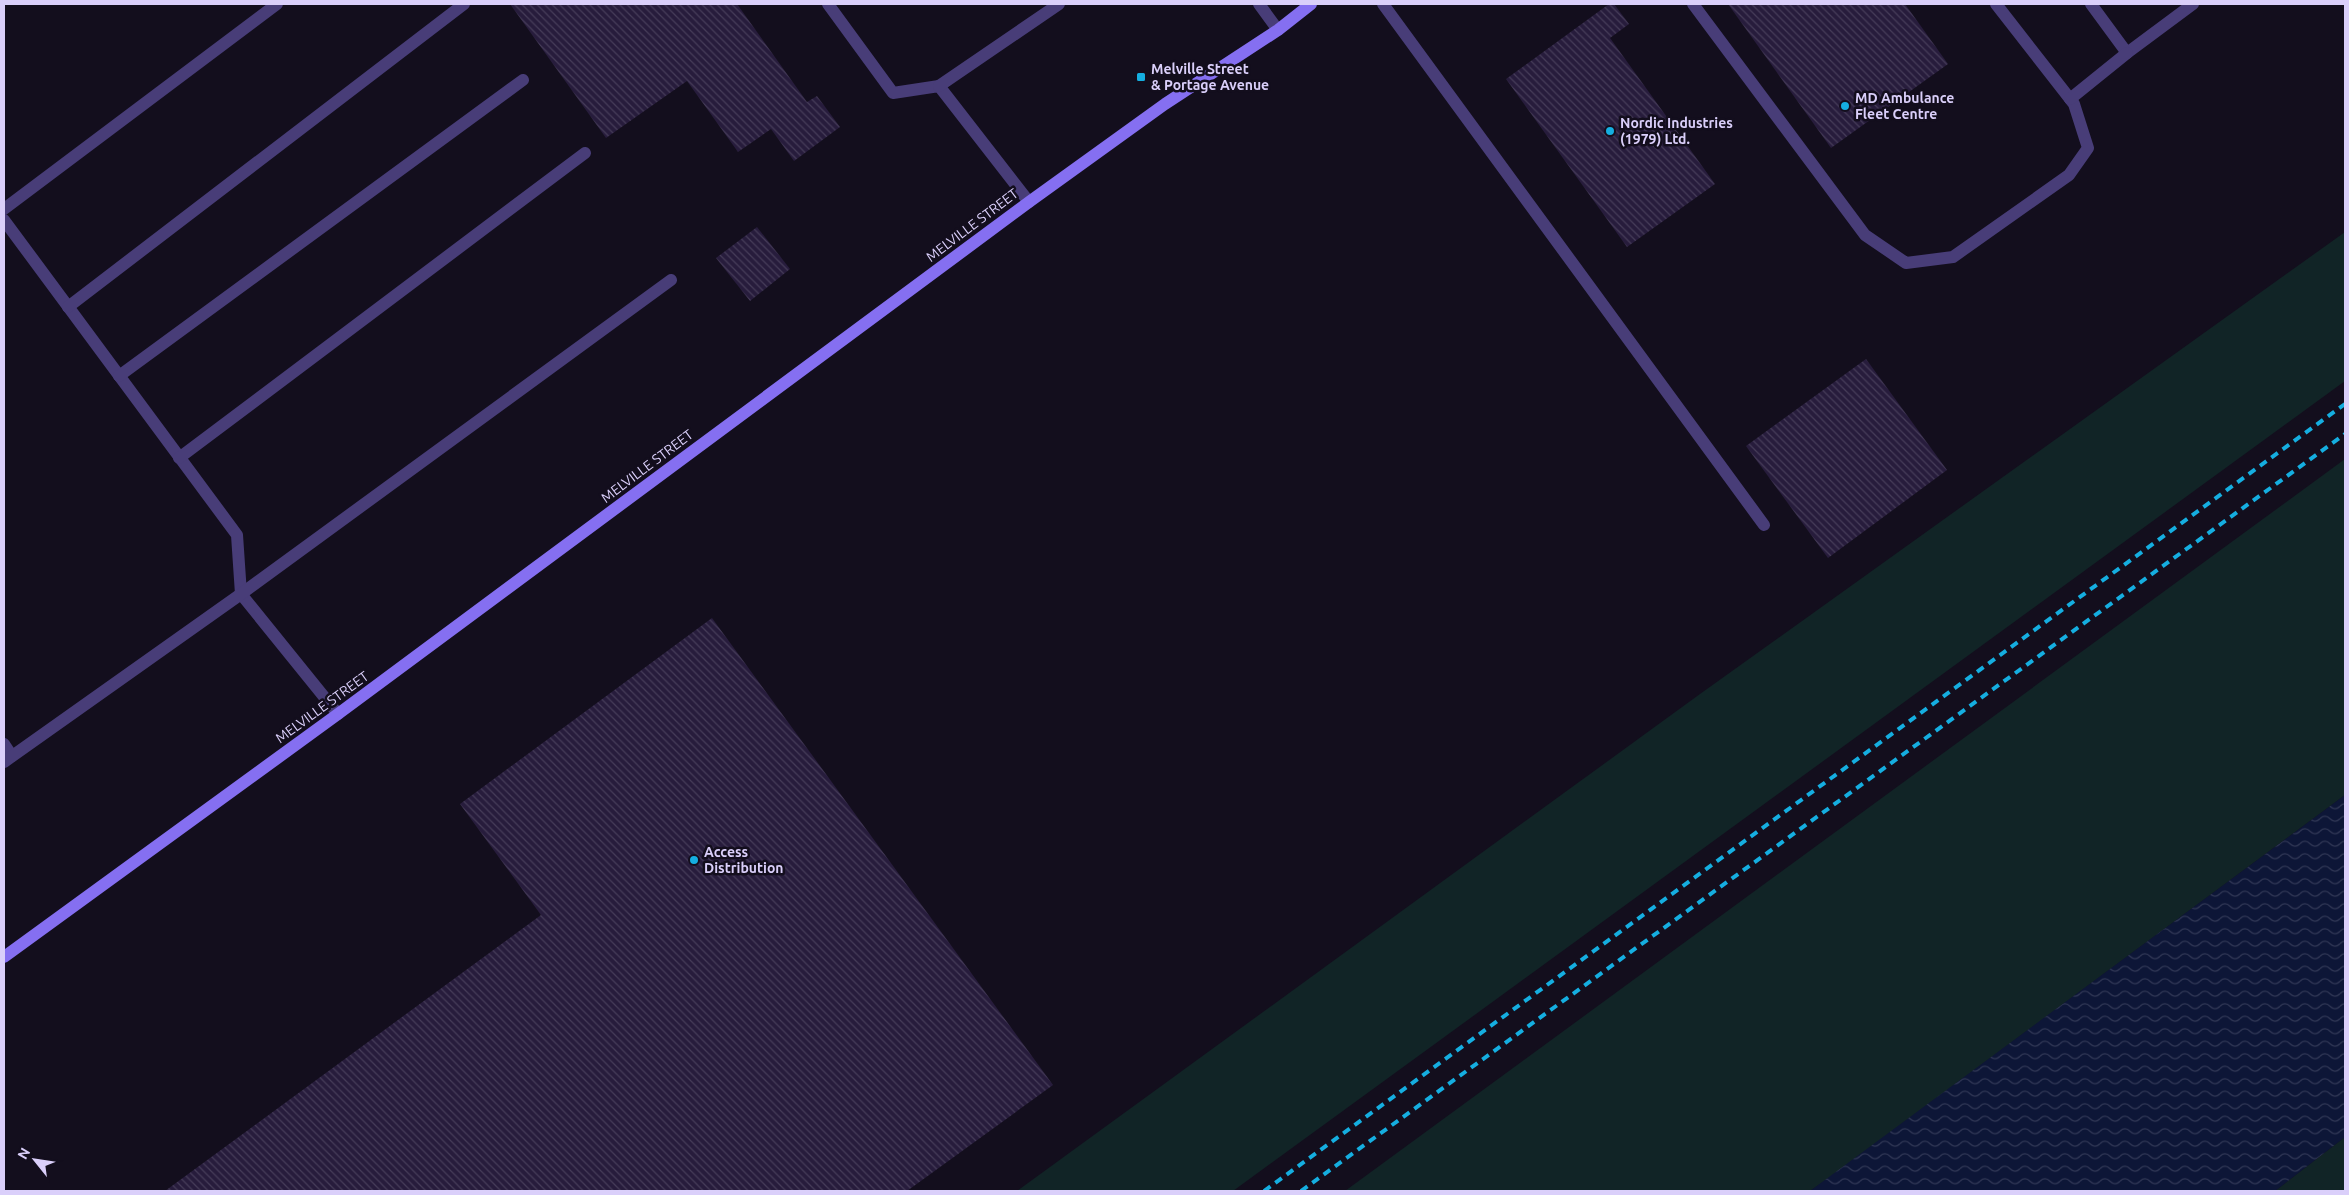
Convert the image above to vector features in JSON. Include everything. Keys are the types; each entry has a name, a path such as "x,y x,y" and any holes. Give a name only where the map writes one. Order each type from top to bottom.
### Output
{"street":[{"path":"4,209 277,4"},
{"path":"68,307 464,4"},
{"path":"828,4 893,93 939,86 1059,4"},
{"path":"1259,4 1278,30"},
{"name":"MELVILLE STREET","path":"4,957 338,714 1029,202 1164,104 1278,30 1311,4"},
{"path":"1382,4 1764,525"},
{"path":"1693,4 1865,235 1906,263 1953,257 2068,175 2088,148 2074,104 1996,4"},
{"path":"2091,4 2127,53"},
{"path":"2070,99 2127,53 2193,4"},
{"path":"119,376 523,80"},
{"path":"939,86 1029,202"},
{"path":"179,458 585,153"},
{"path":"4,220 237,535 241,594 338,714"},
{"path":"4,744 8,759 241,594 671,280"}],"green space":[{"path":"2345,232 2345,381 1233,1191 1017,1191 1700,694"},
{"path":"2345,459 2345,795 1827,1179 1810,1191 1345,1191"},
{"path":"2345,1137 2345,1191 2275,1191"}],"water":[{"path":"2345,795 2345,1137 2275,1191 1810,1191"}],"building":[{"path":"510,4 737,4 807,102 817,96 840,127 794,161 771,129 738,152 687,81 606,138"},
{"name":"Nordic Industries (1979) Ltd.","path":"1609,4 1614,4 1629,24 1610,38 1715,184 1627,247 1506,79"},
{"name":"MD Ambulance Fleet Centre","path":"1728,4 1905,4 1948,64 1831,148"},
{"path":"757,227 790,269 750,301 716,258"},
{"path":"1866,359 1947,470 1828,558 1746,446"},
{"name":"Access Distribution","path":"712,618 1053,1085 907,1191 165,1191 541,915 460,804"}],"railway":[{"path":"1264,1191 2345,404"},
{"path":"1301,1191 2345,434"}],"place":[{"name":"Melville Street & Portage Avenue","path":"1141,77"},
{"name":"MD Ambulance Fleet Centre","path":"1845,106"},
{"name":"Nordic Industries (1979) Ltd.","path":"1610,131"},
{"name":"Access Distribution","path":"694,860"}]}
